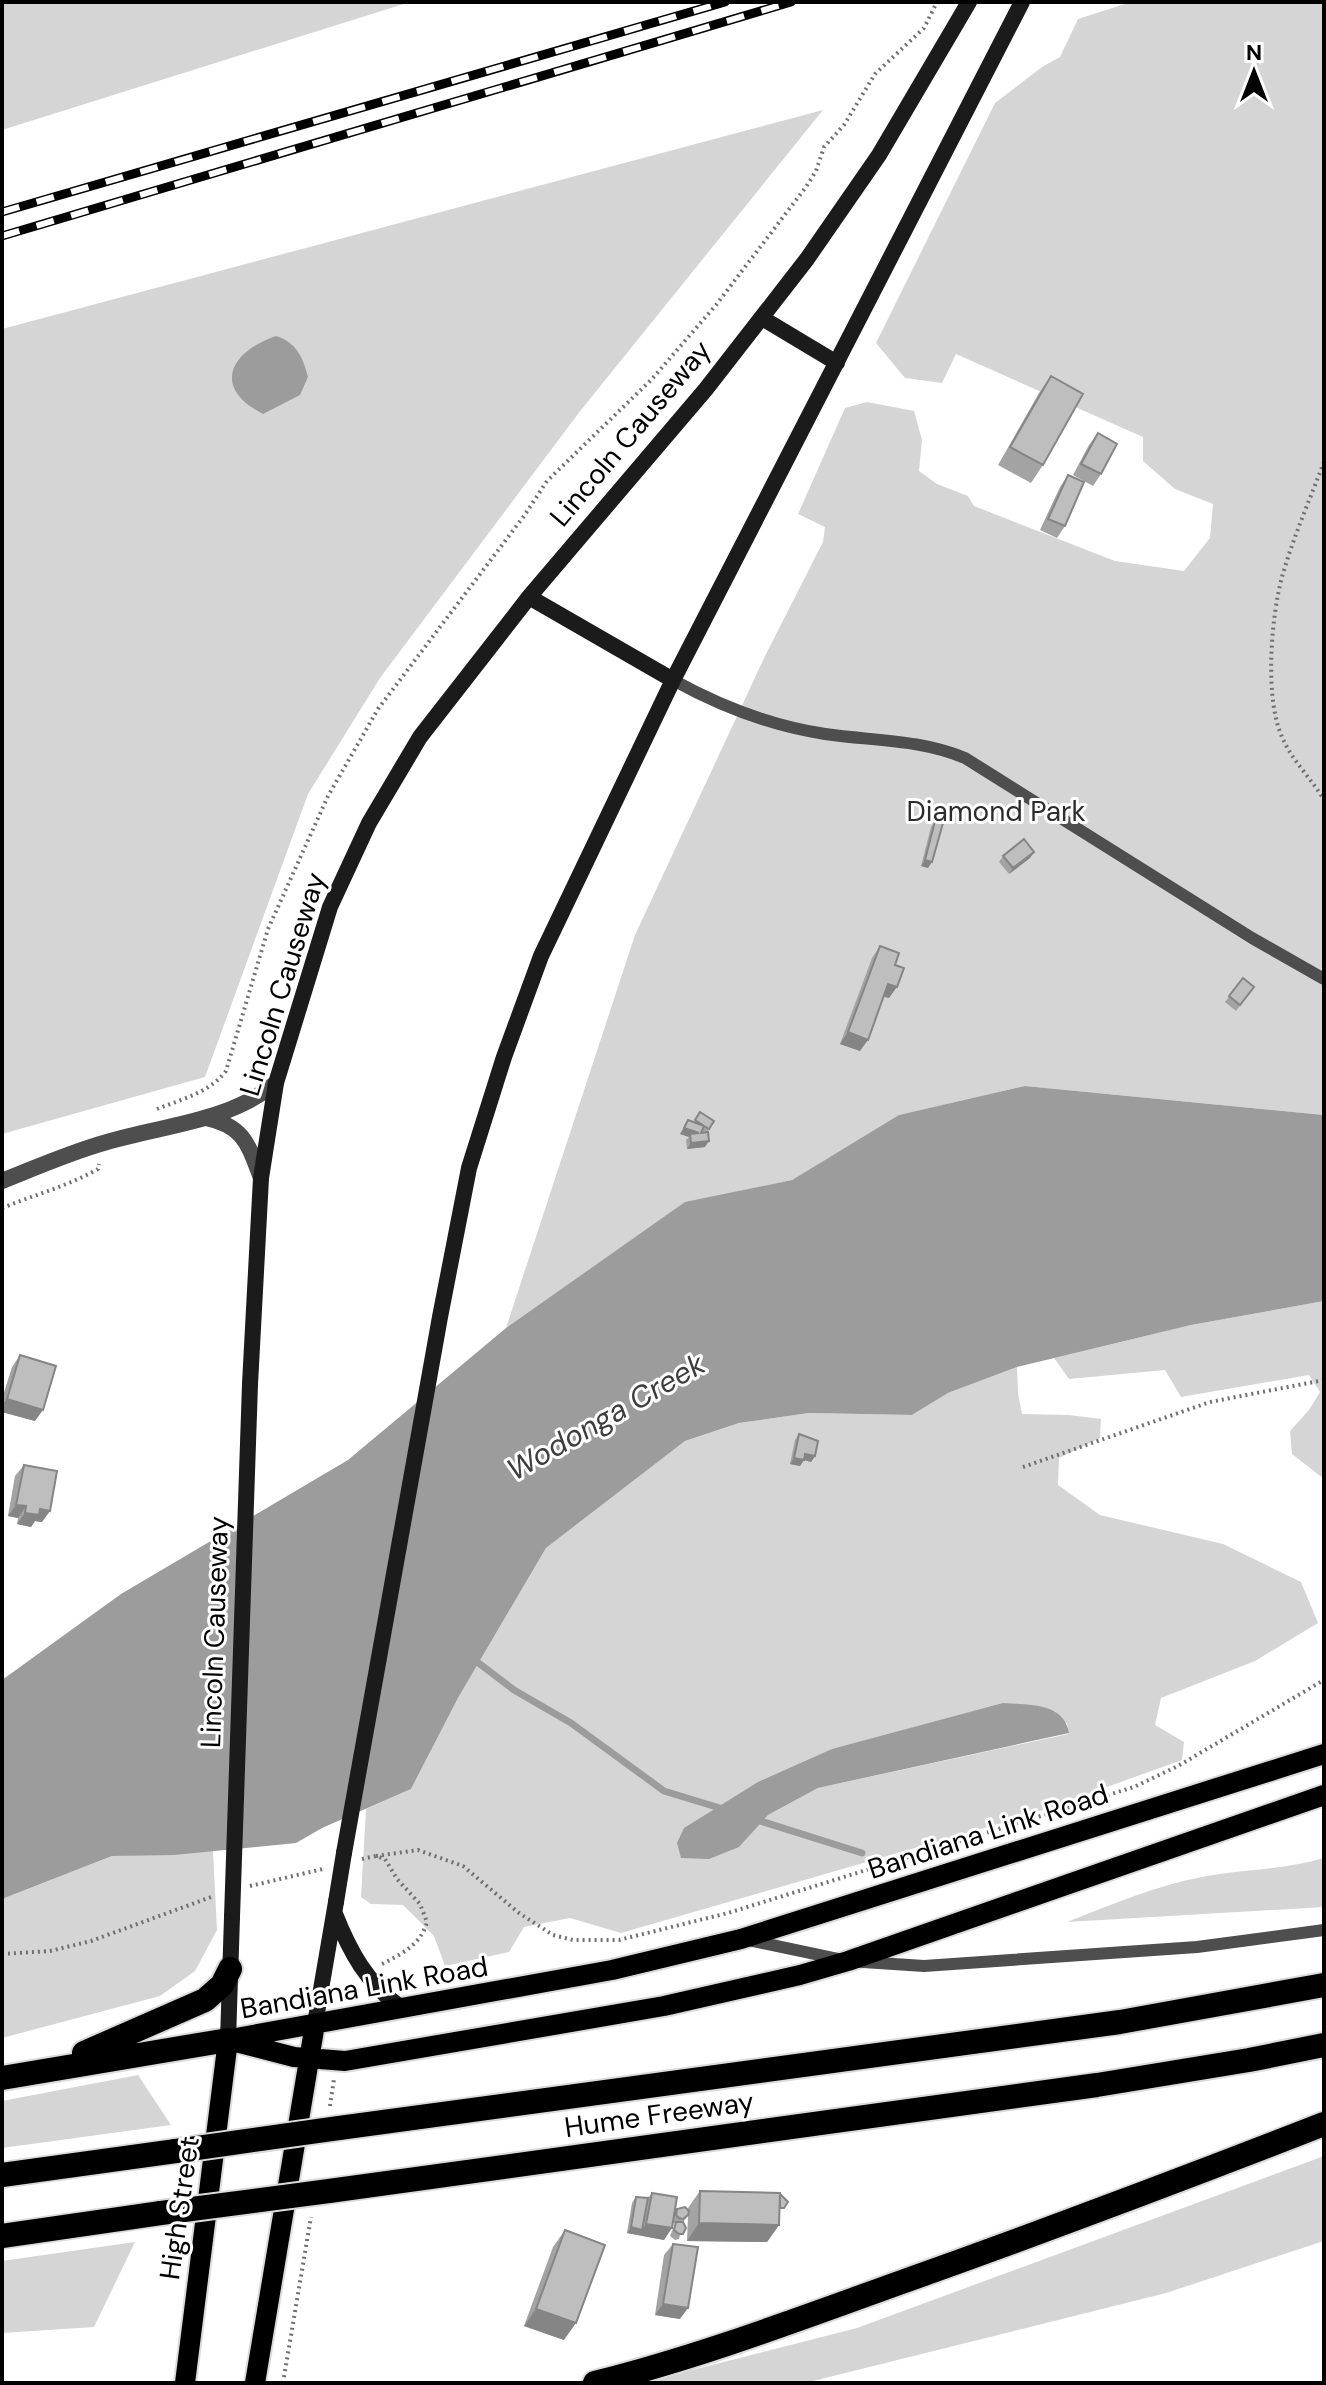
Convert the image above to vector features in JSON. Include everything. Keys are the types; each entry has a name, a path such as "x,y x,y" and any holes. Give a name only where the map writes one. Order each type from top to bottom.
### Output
{"highway":[{"path":"45,2069 193,2006 217,1991 230,1969"},
{"name":"Hume Freeway","path":"2,2175 1120,2022 1324,1985"},
{"path":"2,2078 228,2040"},
{"name":"Hume Freeway","path":"2,2236 1097,2085 1324,2045"},
{"path":"595,2383 661,2366 789,2323 1324,2124"}],"main road":[{"name":"Lincoln Causeway","path":"228,2040 250,1384 261,1178 276,1083 330,907 369,823 420,737 529,597 706,389 807,259 879,155 969,2"},
{"path":"255,2383 308,2059 440,1317 469,1168 504,1057 541,956 673,680 1022,2"},
{"path":"762,318 837,363"},
{"path":"529,597 673,680"},
{"name":"Bandiana Link Road","path":"228,2040 612,1970 741,1939 1324,1754"},
{"name":"Bandiana Link Road","path":"228,2040 308,2059 345,2061 729,1993 848,1961 1324,1795"},
{"path":"335,1908 365,1973 377,1989 400,2007"},
{"name":"High Street","path":"185,2383 228,2040"}],"street":[{"path":"2,1181 106,1142 247,1104 276,1083"},
{"path":"204,1118 225,1123 236,1130 245,1140 261,1178"}],"lane":[{"path":"673,680 768,721 823,733 926,744 965,758 1252,938 1324,979"},
{"path":"741,1939 848,1961 955,1965 1197,1947 1324,1930"}],"path":[{"path":"150,1111 204,1091 217,1083 226,1071 268,929 328,796 378,709 547,481 652,379 716,305 806,187 816,171 824,147 844,125 875,74 924,28 937,2"},
{"path":"1324,462 1282,576 1271,676 1274,714 1283,741 1324,800"},
{"path":"2,1208 60,1185 77,1182 98,1169 106,1142"},
{"path":"1023,1467 1210,1402 1324,1380"},
{"path":"362,1859 418,1850 463,1866 519,1913 553,1935 594,1942 637,1938 728,1913 1134,1787 1178,1766 1324,1680"},
{"path":"365,1973 413,1946 424,1934 427,1922 420,1904 397,1879 385,1859 376,1856"},
{"path":"245,1887 334,1866"},
{"path":"2,1954 50,1951 91,1941 215,1896"}],"green space":[{"path":"2,2 410,2 2,130"},
{"name":"Diamond Park","path":"1131,2 1324,2 1324,1115 1025,1086 900,1115 792,1180 685,1203 506,1328 635,935 765,656 823,542 825,527 798,514 845,408 867,402 914,411 922,440 919,471 937,484 968,496 974,506 1115,561 1184,571 1210,538 1213,504 1175,489 1143,461 1143,437 956,354 942,383 905,378 876,343 995,103 1060,57 1078,19"},
{"path":"823,110 581,410 380,678 308,794 205,1077 2,1134 2,329"},
{"path":"1324,1301 1324,1479 1292,1454 1290,1431 1320,1392 1309,1375 1181,1397 1165,1370 1069,1379 1054,1358 1191,1325"},
{"path":"1017,1367 1022,1414 1101,1419 1100,1438 1059,1458 1058,1485 1100,1515 1223,1544 1301,1582 1318,1623 1255,1661 1161,1698 1155,1725 1184,1742 1182,1760 1029,1815 621,1933 570,1918 524,1927 509,1952 445,1966 434,1936 403,1905 371,1904 361,1897 366,1809 411,1789 458,1698 546,1548 685,1441 739,1423 809,1413 912,1415 948,1393","holes":["1067,1723 1068,1734 818,1788 768,1815 832,1749"]},
{"path":"213,1851 217,1930 195,1971 160,1996 2,2038 2,1899 112,1856"},
{"path":"1324,1858 1324,1907 1067,1922 1167,1885"},
{"path":"138,2075 171,2125 2,2148 2,2101"},
{"path":"1324,2156 1324,2241 1166,2293 805,2383 641,2383 857,2328"},
{"path":"135,2242 94,2327 2,2333 2,2261"}],"water":[{"path":"276,336 298,351 308,377 300,395 263,414 237,393 232,382 233,371 247,351"},
{"name":"Wodonga Creek","path":"1025,1086 1324,1115 1324,1301 1191,1325 1017,1367 948,1393 912,1415 809,1413 739,1423 685,1441 546,1548 458,1698 411,1789 322,1828 296,1843 174,1855 112,1856 2,1899 2,1680 121,1594 348,1460 506,1328 685,1202 792,1180 899,1115"},
{"path":"1003,1703 1053,1710 1066,1723 1069,1733 818,1788 768,1815 739,1847 709,1859 681,1858 677,1843 684,1828 758,1782 832,1749"}],"building":[{"path":"1051,376 1083,394 1043,465 1010,447"},
{"path":"1098,433 1117,444 1101,474 1081,464"},
{"path":"1068,475 1084,482 1065,526 1048,519"},
{"path":"935,821 943,823 932,862 925,860"},
{"path":"1024,839 1034,852 1013,868 1003,856"},
{"path":"880,946 899,953 895,965 904,968 897,987 888,984 868,1040 848,1032"},
{"path":"1243,978 1254,987 1240,1005 1229,996"},
{"path":"700,1112 714,1121 709,1129 695,1120"},
{"path":"688,1120 704,1126 701,1133 708,1132 709,1141 691,1143 690,1134 699,1133 684,1128"},
{"path":"20,1355 56,1366 43,1410 7,1399"},
{"path":"799,1434 818,1441 815,1456 805,1454 804,1460 794,1458"},
{"path":"24,1465 57,1471 50,1511 40,1509 39,1515 25,1513 26,1506 16,1505"},
{"path":"700,2191 780,2193 779,2225 699,2223"},
{"path":"652,2193 677,2197 672,2228 646,2224"},
{"path":"781,2195 788,2202 784,2208 780,2208"},
{"path":"636,2197 648,2198 642,2230 631,2227"},
{"path":"685,2207 688,2215 679,2218 677,2209"},
{"path":"676,2222 683,2222 686,2228 683,2234 674,2230"},
{"path":"565,2230 605,2245 576,2323 536,2309"},
{"path":"673,2244 698,2247 688,2308 663,2304"}],"waterway":[{"path":"472,1658 514,1690 571,1723 664,1791 723,1809"},
{"path":"754,1819 862,1853"}],"railway":[{"path":"2,212 725,2"},
{"path":"2,236 791,2"}]}
